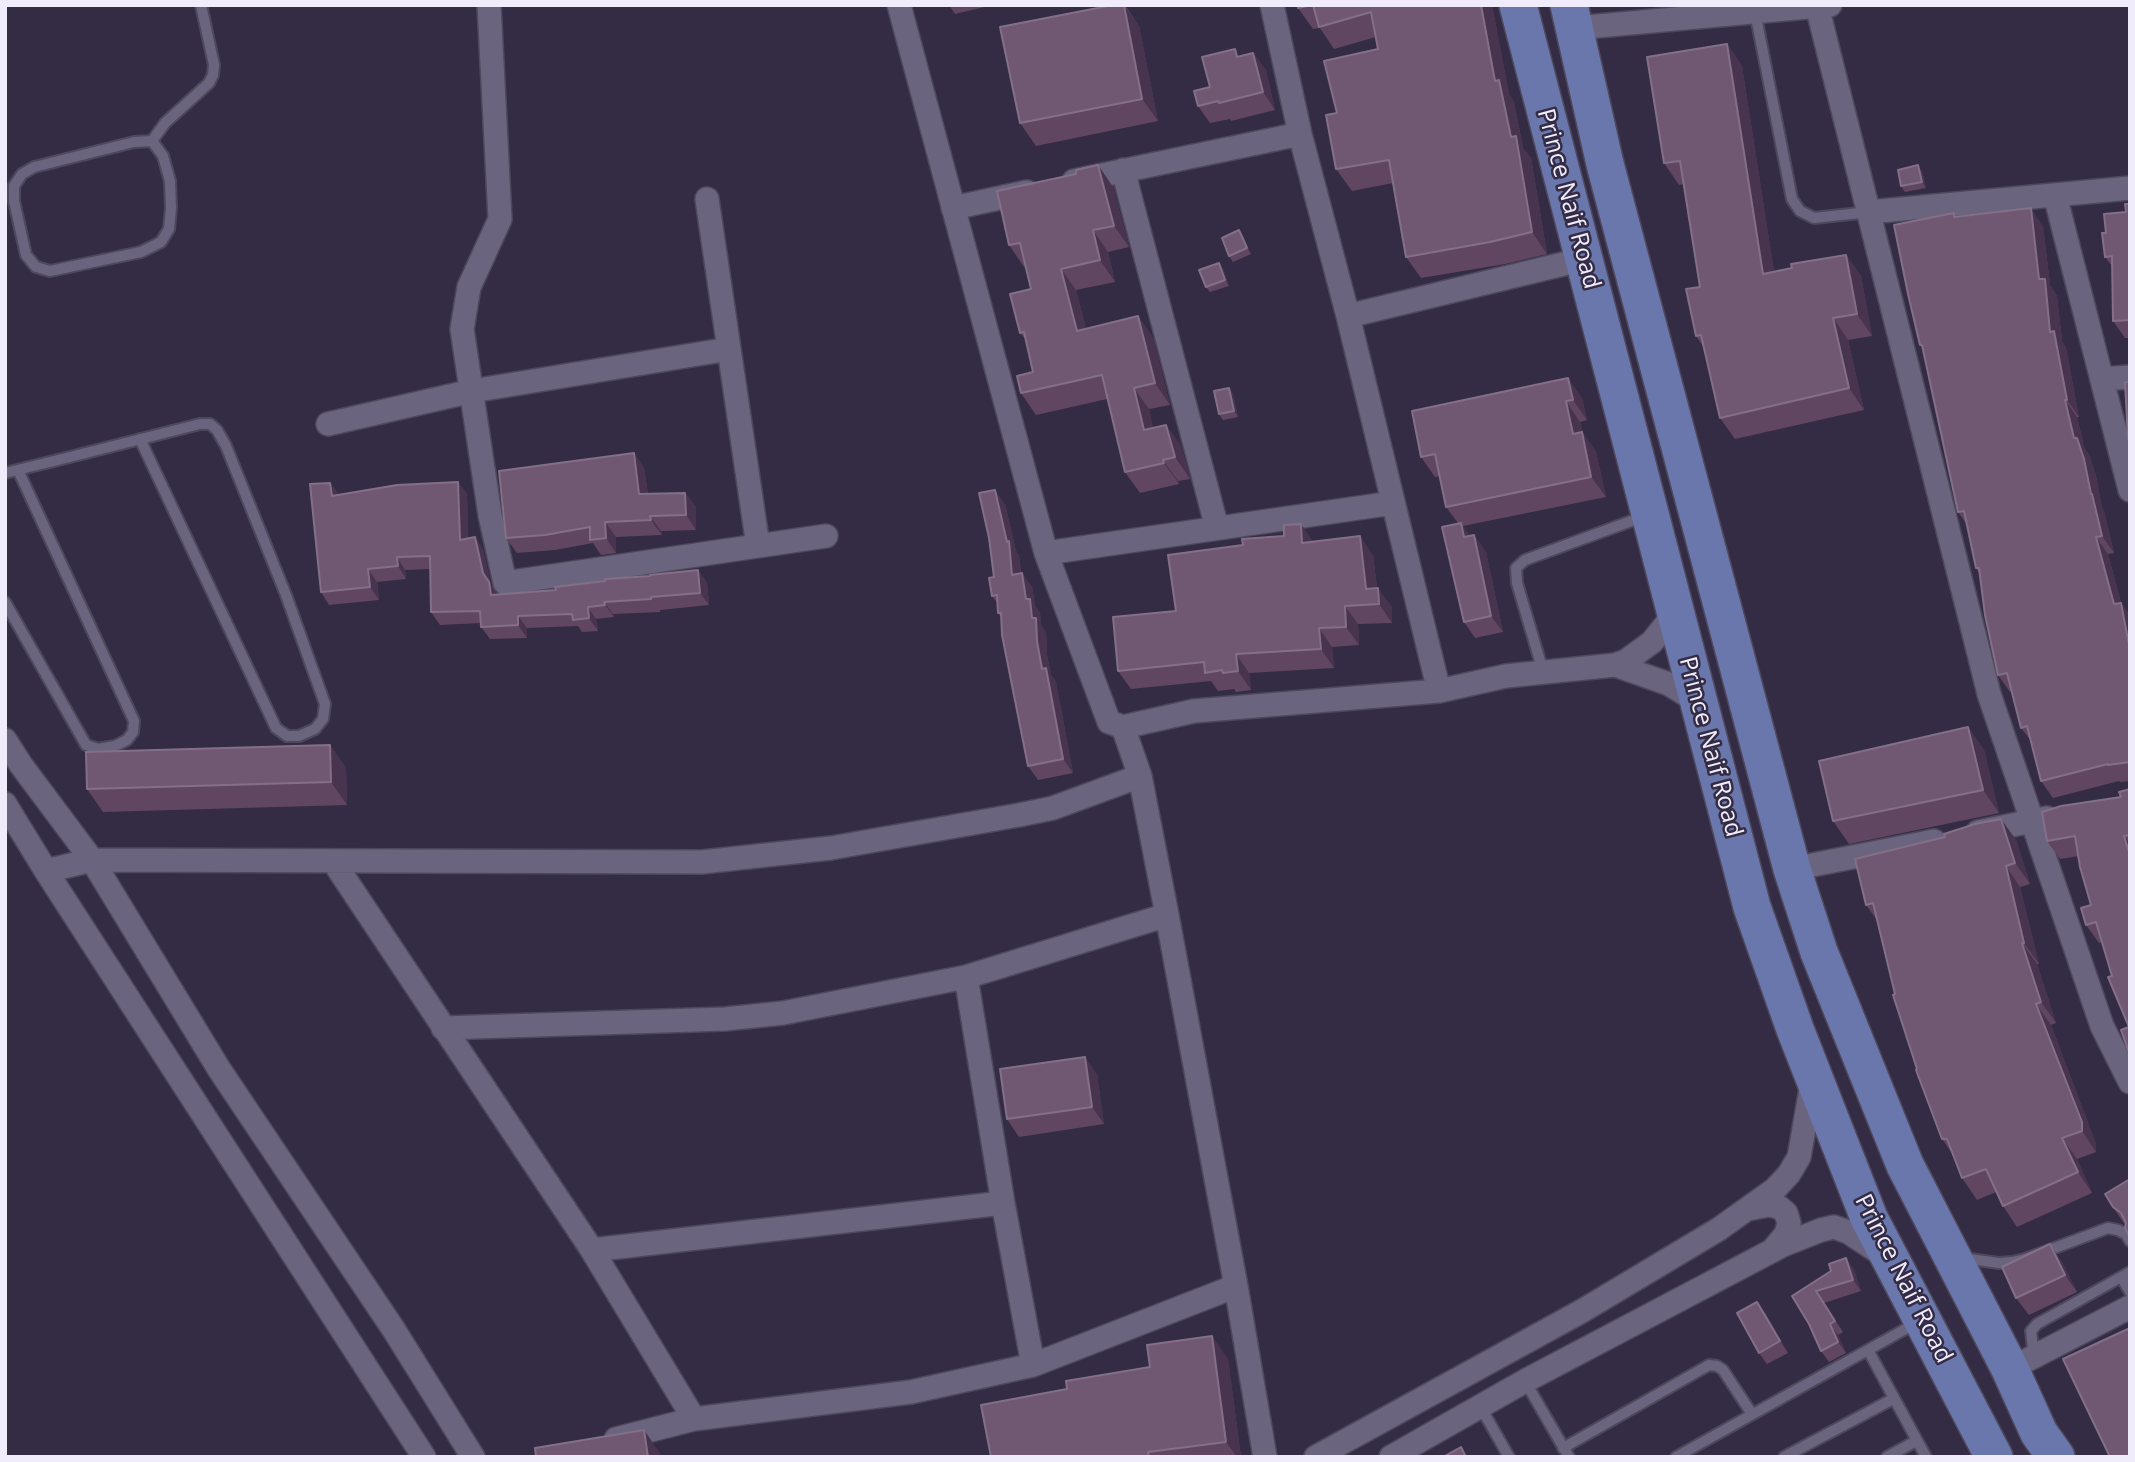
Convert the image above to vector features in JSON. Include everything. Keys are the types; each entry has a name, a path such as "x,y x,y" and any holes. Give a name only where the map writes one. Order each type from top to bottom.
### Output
{"main road":[{"name":"Prince Naif Road","path":"1518,5 1752,907 1869,1218 1994,1457"},
{"name":"Prince Naif Road","path":"1572,17 1605,164 1793,869 1819,952 1905,1165 1952,1257 2022,1363 2048,1449"}],"street":[{"path":"489,5 500,219 469,287 462,329 490,515 505,583 826,536"},
{"path":"899,5 1046,552 1109,722 1123,727 1194,711 1438,691 1506,676 1615,665 1626,661 1652,642 1675,613"},
{"path":"1272,5 1300,134 1348,316 1438,691"},
{"path":"1572,17 1755,12 1824,6 1869,212 1989,694 2102,1026 2130,1082"},
{"path":"953,208 1300,134"},
{"path":"1123,170 1217,528"},
{"path":"1869,212 2130,188"},
{"path":"2055,195 2130,491"},
{"path":"707,200 758,546"},
{"path":"1348,316 1584,259"},
{"path":"328,424 472,391 729,349"},
{"path":"2102,379 2130,377"},
{"path":"1046,552 1394,503"},
{"path":"1615,665 1669,684 1698,702"},
{"path":"1123,727 1140,776 1236,1286 1265,1457"},
{"path":"5,740 92,860 219,1069 394,1330 473,1457"},
{"path":"46,871 92,860 702,862 831,848 1019,816 1066,804 1140,776"},
{"path":"5,804 424,1457"},
{"path":"1793,869 2033,822 2069,811"},
{"path":"333,861 592,1250 694,1419"},
{"path":"443,1028 725,1019 783,1013 966,977 1167,915"},
{"path":"966,977 1033,1365"},
{"path":"1316,1457 1582,1311 1719,1229 1775,1189 1799,1157 1814,1076"},
{"path":"592,1250 1003,1203"},
{"path":"1748,1209 1768,1205 1779,1207 1786,1213 1789,1223 1786,1234 1772,1251"},
{"path":"1391,1457 1525,1381 1772,1251 1821,1230 1834,1227 1848,1232 1893,1263"},
{"path":"593,1444 694,1419 911,1392 1033,1365 1236,1286"},
{"path":"2022,1363 2130,1307"}],"lane":[{"path":"152,141 165,123 209,83 213,75 214,65 201,5"},
{"path":"1755,12 1792,200 1800,211 1814,218 1869,212"},
{"path":"152,141 163,156 170,181 169,229 161,242 141,252 50,271 36,267 26,255 14,201 14,186 22,174 34,167 134,142 152,141"},
{"path":"5,473 18,470 140,439 200,424 210,424 217,430 226,446 286,595 325,704 323,719 315,729 299,736 287,736 276,728 140,439"},
{"path":"5,602 86,745 98,749 115,746 127,740 133,732 134,721 18,470"},
{"path":"1543,671 1517,583 1516,568 1525,560 1650,514"},
{"path":"1952,1257 2012,1262 2108,1228 2126,1234 2130,1241"},
{"path":"2022,1363 2031,1331 2037,1324 2126,1275 2130,1292"},
{"path":"1676,1457 1923,1320"},
{"path":"1868,1350 1926,1457"},
{"path":"1525,1381 1566,1452 1709,1365 1723,1370 1752,1414"},
{"path":"1784,1457 1893,1399"},
{"path":"1480,1406 1509,1457"},
{"path":"1888,1457 1916,1441"}],"building":[{"path":"1124,5 1142,99 1020,123 1000,27"},
{"path":"1313,5 1481,5 1495,81 1499,80 1511,137 1516,136 1532,232 1406,257 1389,160 1336,169 1326,115 1337,113 1324,61 1378,49 1371,12 1319,27"},
{"path":"1727,44 1763,274 1792,268 1791,264 1846,255 1857,314 1833,318 1849,388 1720,418 1701,335 1696,336 1686,289 1700,287 1680,161 1664,163 1647,57"},
{"path":"1235,49 1237,57 1253,53 1263,92 1198,106 1194,91 1210,87 1202,57"},
{"path":"1098,165 1114,226 1093,230 1100,260 1061,269 1077,331 1138,316 1155,383 1134,388 1144,430 1166,425 1175,457 1163,460 1164,463 1125,472 1102,375 1021,393 1017,376 1033,372 1024,332 1020,333 1010,294 1031,289 1020,243 1009,245 997,191 1076,174 1076,170"},
{"path":"1918,165 1922,182 1901,186 1898,170"},
{"path":"2125,204 2130,204 2130,320 2113,321 2112,256 2105,257 2102,233 2106,233 2104,214 2126,212"},
{"path":"2031,208 2039,279 2045,279 2050,332 2054,331 2065,400 2074,438 2077,438 2084,459 2102,536 2096,537 2114,604 2121,603 2130,650 2130,762 2108,764 2041,781 2027,726 2021,728 2007,673 1998,675 1985,615 1979,568 1976,568 1964,511 1958,512 1894,225 1954,213 1954,217"},
{"path":"1239,230 1247,248 1229,256 1222,238"},
{"path":"1219,263 1225,280 1206,287 1199,270"},
{"path":"1568,378 1573,400 1566,401 1573,434 1582,432 1591,477 1446,507 1435,454 1421,457 1412,411"},
{"path":"2125,382 2130,382 2130,439 2128,439"},
{"path":"1229,388 1234,411 1219,414 1214,391"},
{"path":"634,453 639,494 685,493 686,515 650,516 651,520 605,522 606,538 590,540 590,527 506,538 499,471"},
{"path":"458,482 460,540 475,537 491,595 556,590 555,587 605,579 698,570 700,593 604,602 605,605 588,607 589,618 573,620 572,614 518,616 518,625 481,627 480,611 431,612 430,556 397,557 398,566 368,569 370,587 321,592 310,484 330,483 332,496 397,485"},
{"path":"995,490 1007,542 1009,541 1012,575 1022,573 1026,599 1030,599 1032,618 1036,618 1042,669 1046,668 1063,759 1028,766 1002,635 1001,613 998,613 997,595 992,596 989,578 994,577 979,493"},
{"path":"1461,523 1464,537 1474,535 1491,616 1464,622 1442,527"},
{"path":"1301,524 1302,543 1360,536 1366,589 1378,588 1379,604 1345,606 1346,627 1319,628 1321,649 1236,654 1238,671 1205,673 1204,662 1118,671 1113,617 1176,611 1168,555 1243,545 1242,539 1284,536 1284,525"},
{"path":"1968,727 1983,790 1833,821 1819,761"},
{"path":"330,745 331,782 87,789 86,752"},
{"path":"2130,789 2130,835 2124,836 2130,855 2130,1055 2121,1030 2129,1027 2108,977 2112,976 2096,922 2086,925 2081,908 2091,905 2080,867 2075,836 2047,841 2042,812 2061,806 2121,797 2119,792"},
{"path":"2001,819 2015,863 2006,866 2022,943 2041,1002 2036,1004 2082,1122 2082,1131 2062,1138 2078,1172 2003,1206 1986,1169 1962,1178 1947,1139 1942,1139 1916,1070 1893,995 1895,994 1873,903 1866,905 1855,859 1945,837 1944,834 1975,824"},
{"path":"1085,1057 1092,1107 1007,1119 1000,1069"},
{"path":"2130,1179 2130,1237 2121,1213 2113,1207 2105,1194"},
{"path":"2050,1244 2065,1275 2016,1298 2002,1267"},
{"path":"1846,1258 1853,1280 1816,1291 1835,1321 1830,1324 1838,1342 1821,1351 1792,1296 1831,1271 1829,1264"},
{"path":"1757,1302 1780,1341 1759,1353 1737,1313"},
{"path":"2130,1328 2130,1457 2110,1457 2063,1359"},
{"path":"1212,1336 1226,1442 1148,1452 1149,1457 991,1457 981,1405 1067,1389 1066,1381 1150,1367 1147,1345"},
{"path":"644,1430 648,1457 536,1457 535,1448"},
{"path":"1461,1447 1466,1457 1443,1457"}]}
